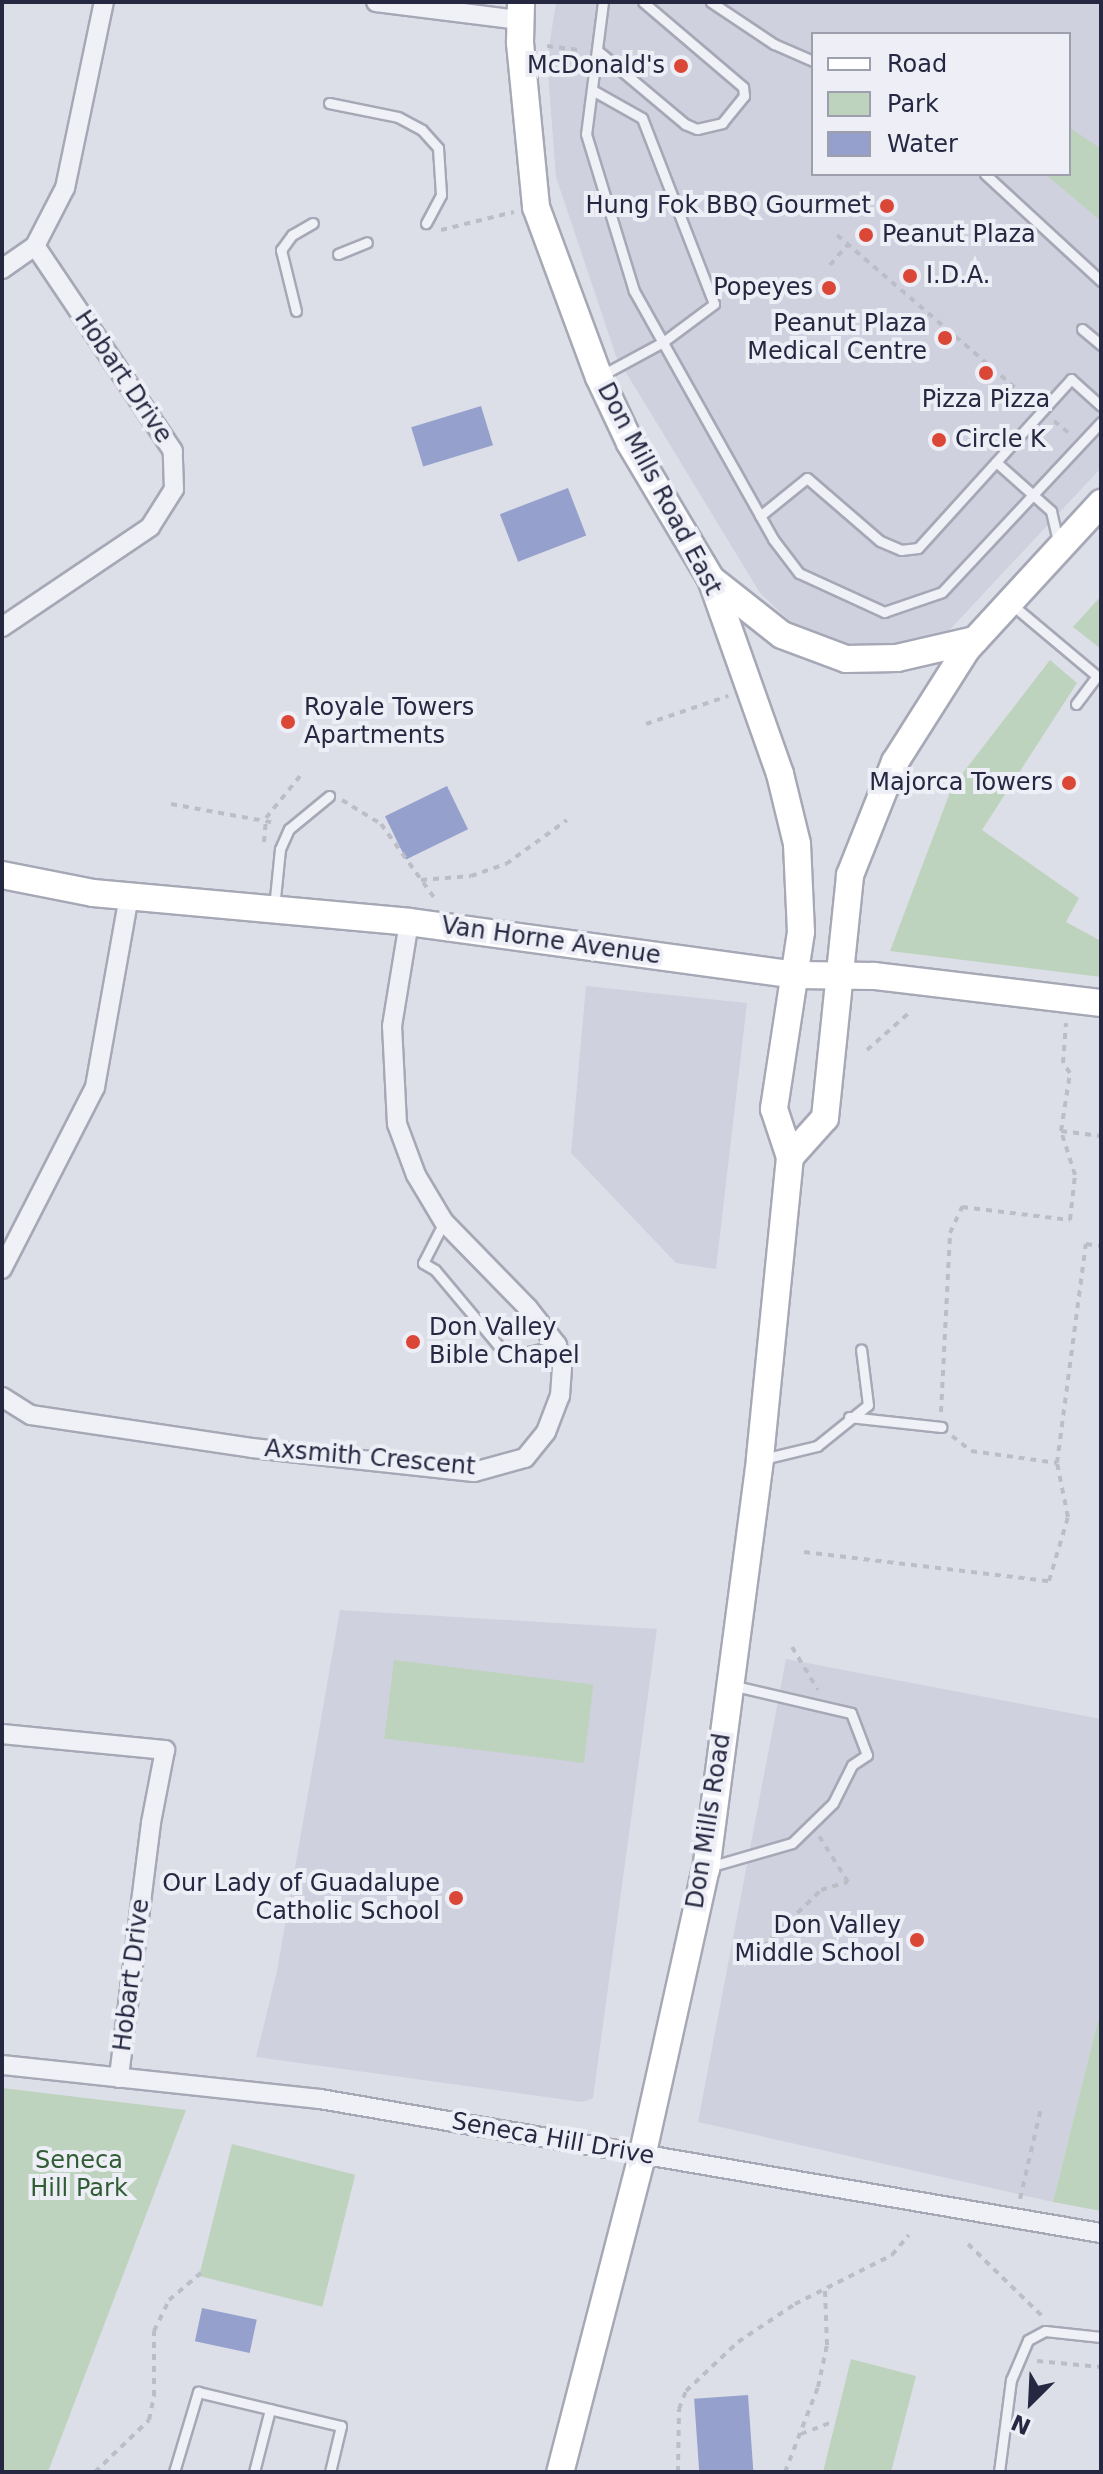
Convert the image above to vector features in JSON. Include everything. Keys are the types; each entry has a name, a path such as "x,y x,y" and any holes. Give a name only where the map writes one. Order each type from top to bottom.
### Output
{"main road":[{"name":"Don Mills Road East","path":"520,11 536,207 599,377 630,443 711,579 780,774 797,844 801,932 797,975"},
{"path":"790,1157 825,1118 837,976 850,875 895,762 975,640 1101,503"},
{"path":"711,579 782,635 846,659 897,658 975,640"},
{"name":"Van Horne Avenue","path":"2,875 129,897 455,927 797,975 1069,997 1101,1003"},
{"name":"Don Mills Road","path":"560,2472 642,2156 706,1868 760,1460 790,1157 774,1109 797,975"}],"street":[{"path":"2,269 35,246 65,188 104,2"},
{"path":"376,2 520,11"},
{"name":"Hobart Drive","path":"2,627 150,527 174,489 173,451 35,246"},
{"path":"2,1269 95,1087 129,897"},
{"path":"409,922 392,1026 397,1124 416,1175 444,1222 557,1345"},
{"name":"Axsmith Crescent","path":"2,1397 31,1415 252,1448 474,1472 525,1458 546,1432 560,1396 562,1367 557,1345"},
{"name":"Hobart Drive","path":"2,1734 165,1750 151,1823 119,2078"},
{"name":"Seneca Hill Drive","path":"2,2065 320,2099 1101,2233"}],"lane":[{"path":"603,2 594,91 586,134 634,291 760,516 799,573 884,612 942,592 1101,422"},
{"path":"598,51 685,124 697,129 722,123 744,96 743,87 643,2"},
{"path":"711,2 774,44 811,60"},
{"path":"594,91 642,118 714,304 663,342 599,377"},
{"path":"329,103 398,117 422,130 438,148 441,195 436,213 426,223"},
{"path":"987,176 1101,281"},
{"path":"296,311 281,250 292,235 313,223"},
{"path":"338,254 367,242"},
{"path":"1082,329 1101,345"},
{"path":"760,516 807,478 880,541 901,550 918,548 1071,379 1101,406"},
{"path":"996,462 1051,511 1058,549"},
{"path":"1009,603 1097,676 1076,704"},
{"path":"273,911 280,849 289,829 329,796"},
{"path":"444,1222 423,1263 435,1270 508,1357 557,1345"},
{"path":"760,1460 817,1446 849,1417 868,1405 861,1349"},
{"path":"849,1417 941,1427"},
{"path":"706,1868 792,1843 833,1803 852,1765 867,1755 851,1713 730,1685"},
{"path":"999,2472 1005,2411 1018,2358 1035,2333 1101,2337"},
{"path":"174,2472 198,2392 341,2426 330,2472"},
{"path":"254,2472 270,2409"}],"path":[{"path":"547,46 598,51"},
{"path":"439,231 536,207"},
{"path":"837,235 1081,443"},
{"path":"830,265 848,244"},
{"path":"646,724 738,692"},
{"path":"329,796 353,802 381,824 455,927"},
{"path":"171,804 266,818 289,829"},
{"path":"421,880 471,876 506,864 567,820"},
{"path":"1057,1463 971,1451 941,1427 950,1233 962,1207 1070,1220 1075,1175 1061,1131 1070,1073 1063,1063 1069,997"},
{"path":"867,1050 910,1012"},
{"path":"1061,1131 1101,1136"},
{"path":"804,1552 1049,1581 1068,1517 1057,1463 1086,1244 1101,1246"},
{"path":"792,1647 828,1706"},
{"path":"746,1963 821,1890 848,1882 811,1824"},
{"path":"1013,2216 1041,2108"},
{"path":"678,2472 679,2409 686,2391 738,2342 825,2289 892,2255 909,2235"},
{"path":"968,2244 1058,2332"},
{"path":"95,2472 149,2420 154,2396 154,2331 169,2300 201,2273"},
{"path":"785,2472 818,2387 827,2345 825,2289"},
{"path":"1018,2358 1101,2367"},
{"path":"800,2434 832,2422"}],"shaded area":[{"path":"556,2 1101,2 1101,468 942,638 882,652 827,640 798,629 760,593 616,356 556,177 547,60"},
{"path":"586,986 747,1003 716,1269 676,1263 571,1153"},
{"name":"Our Lady of Guadalupe Catholic School","path":"340,1610 657,1629 593,2098 582,2102 256,2057 277,1971"},
{"name":"Don Valley Middle School","path":"786,1659 1101,1719 1101,2008 1053,2202 698,2122"}],"green space":[{"path":"1071,128 1101,149 1101,221 1047,176 1071,176"},
{"path":"1101,596 1101,649 1073,627"},
{"path":"1050,660 1077,683 982,830 1079,898 1066,922 1101,941 1101,977 890,951 952,787"},
{"path":"394,1660 594,1684 584,1763 384,1738"},
{"path":"1101,2008 1101,2211 1053,2202"},
{"name":"Seneca Hill Park","path":"2,2088 186,2110 48,2472 2,2472"},
{"path":"232,2144 355,2175 322,2307 199,2276"},
{"path":"851,2359 916,2376 891,2472 823,2472"}],"water":[{"path":"481,406 493,445 423,467 411,427"},
{"path":"568,488 586,536 518,562 500,514"},
{"path":"447,786 468,829 406,859 385,816"},
{"path":"202,2308 257,2320 250,2353 195,2341"},
{"path":"748,2395 753,2472 699,2472 694,2399"}],"place":[{"name":"McDonald's","path":"681,66"},
{"name":"Hung Fok BBQ Gourmet","path":"887,206"},
{"name":"Peanut Plaza","path":"866,235"},
{"name":"I.D.A.","path":"910,276"},
{"name":"Popeyes","path":"829,288"},
{"name":"Peanut Plaza Medical Centre","path":"945,338"},
{"name":"Pizza Pizza","path":"986,373"},
{"name":"Circle K","path":"939,440"},
{"name":"Royale Towers Apartments","path":"288,722"},
{"name":"Majorca Towers","path":"1069,783"},
{"name":"Don Valley Bible Chapel","path":"413,1342"},
{"name":"Our Lady of Guadalupe Catholic School","path":"456,1898"},
{"name":"Don Valley Middle School","path":"917,1940"}]}
